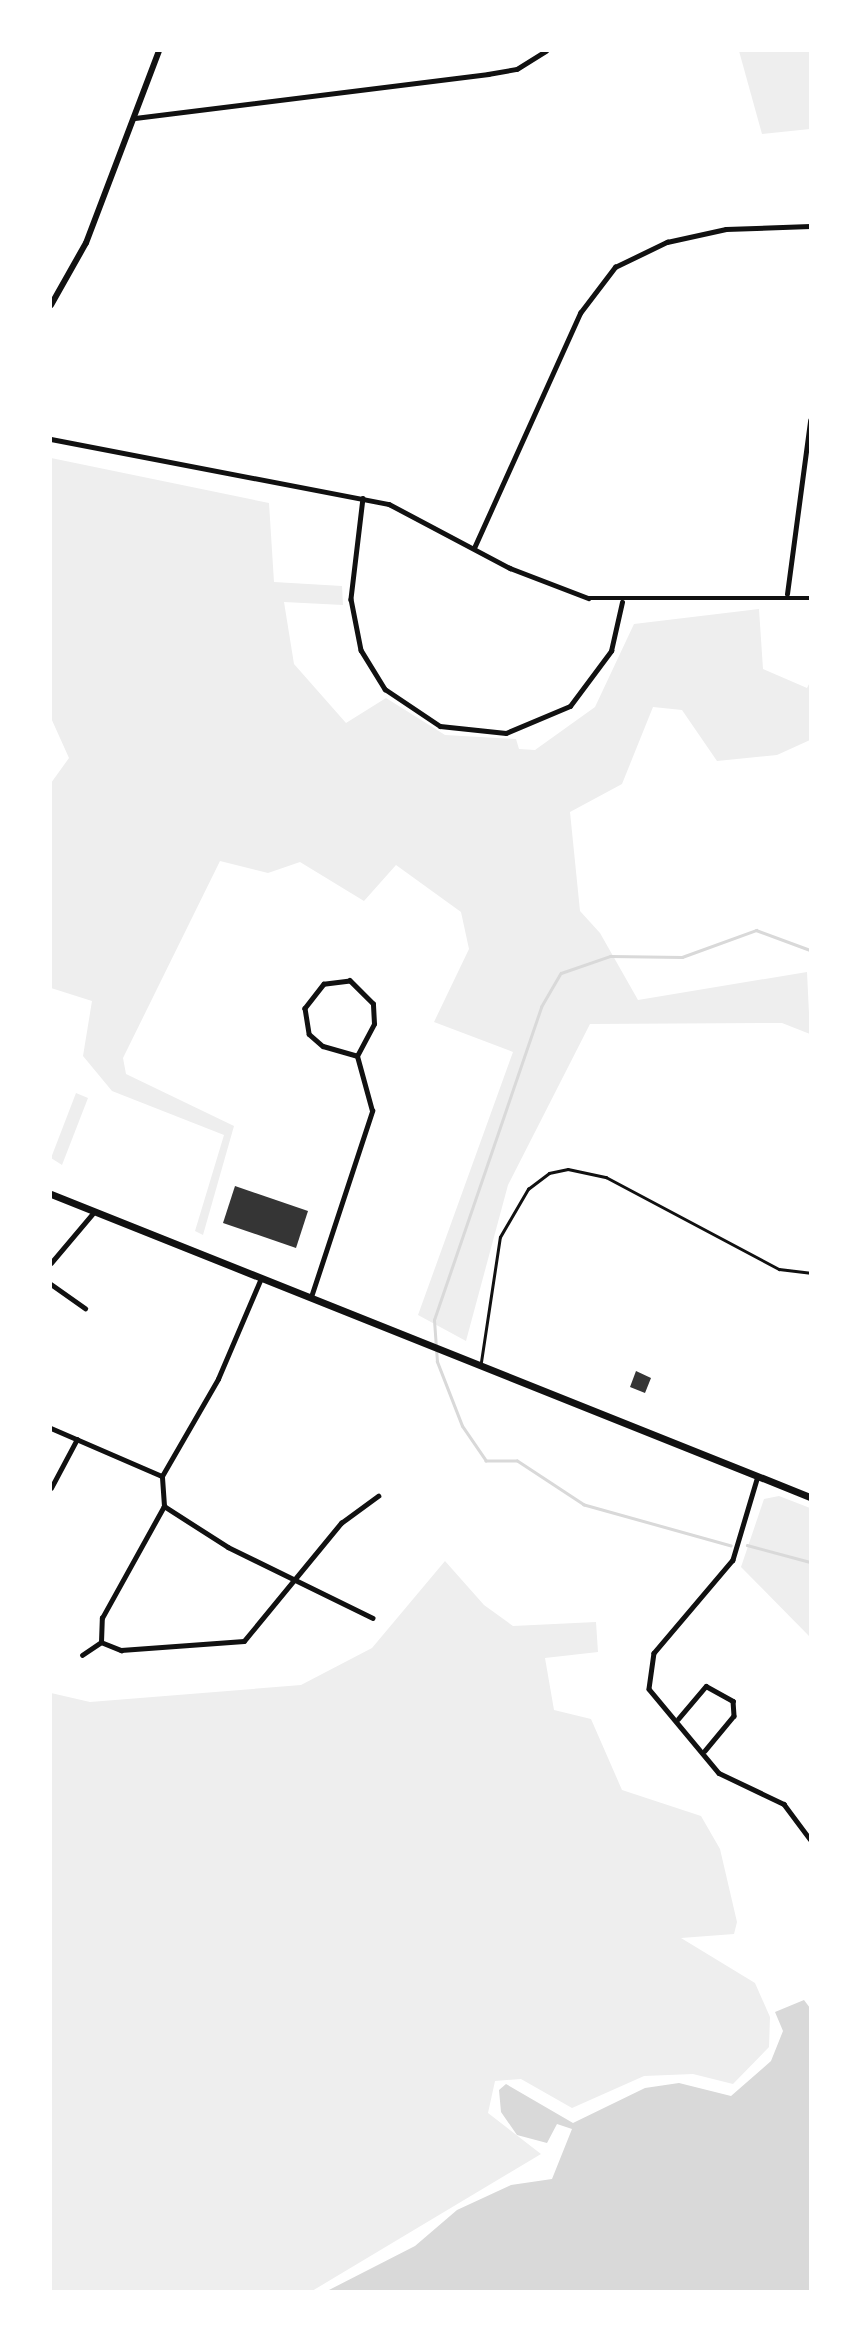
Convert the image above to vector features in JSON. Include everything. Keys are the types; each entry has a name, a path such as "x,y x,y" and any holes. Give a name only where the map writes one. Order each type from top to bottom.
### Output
{"main road":[{"path":"51,305 86,243 159,51"},
{"path":"51,1194 810,1497"}],"street":[{"path":"135,118 488,74 517,69 546,51"},
{"path":"474,548 580,313 615,267 667,242 726,229 810,226"},
{"path":"787,594 810,421"},
{"path":"51,439 363,498 408,512 474,548 560,589 622,603 787,594 810,598"},
{"path":"363,498 351,599 361,650 394,698 440,726 506,733 570,706 607,660 622,603"},
{"path":"349,981 370,997 374,1024 357,1056 323,1046 309,1034 305,1008 324,984 349,981"},
{"path":"311,1298 371,1119 371,1090 357,1056"},
{"path":"51,1263 94,1212"},
{"path":"101,1642 102,1618 164,1506 162,1476 218,1379 261,1278"},
{"path":"51,1284 85,1308"},
{"path":"51,1428 162,1476"},
{"path":"51,1488 78,1439"},
{"path":"758,1476 733,1560 649,1663 649,1689 705,1751 719,1773 784,1804 810,1839"},
{"path":"101,1642 121,1650 244,1641 341,1523 378,1496"},
{"path":"164,1506 296,1580 373,1618"},
{"path":"82,1655 101,1642"},
{"path":"678,1720 706,1686 733,1702 734,1716 705,1751"}],"lane":[{"path":"480,1366 500,1237 528,1189 549,1173 568,1169 606,1177 779,1269 810,1273"}],"shaded area":[{"path":"739,51 810,51 810,129 762,134"},
{"path":"51,458 269,503 274,582 342,586 343,605 284,602 294,664 346,723 386,698 445,735 516,739 519,749 535,750 595,707 634,624 759,609 763,669 807,688 810,682 810,740 777,755 717,761 682,710 653,707 622,784 570,812 580,911 600,933 638,1000 807,972 810,1034 782,1023 590,1024 508,1185 466,1341 418,1315 513,1052 434,1022 469,949 461,912 396,865 364,901 300,862 268,873 220,861 123,1058 126,1074 234,1126 203,1235 195,1231 224,1135 112,1091 83,1056 92,1001 51,988 51,783 69,758 51,718"},
{"path":"76,1093 88,1098 62,1165 51,1158"},
{"path":"779,1496 810,1508 810,1637 741,1567 764,1499"},
{"path":"445,1561 484,1605 513,1626 596,1622 598,1652 545,1658 554,1710 591,1719 622,1790 701,1816 720,1849 737,1922 734,1934 681,1938 755,1983 770,2017 769,2047 733,2084 693,2074 644,2076 572,2108 521,2079 495,2081 488,2113 541,2154 312,2291 51,2291 51,1693 90,1702 301,1685 372,1648"},
{"path":"804,2000 810,2008 810,2291 327,2291 415,2246 457,2210 511,2185 552,2179 572,2129 557,2124 547,2143 517,2135 501,2112 499,2090 506,2084 573,2123 645,2088 679,2083 731,2096 771,2061 783,2031 775,2012"}],"building":[{"path":"235,1186 308,1211 296,1248 223,1223"},
{"path":"636,1371 651,1378 645,1393 630,1387"}],"waterway":[{"path":"731,1546 584,1505 517,1461 486,1461 462,1426 437,1362 434,1320 541,1007 561,973 610,956 682,957 756,930 810,950"},
{"path":"747,1545 810,1562"}]}
